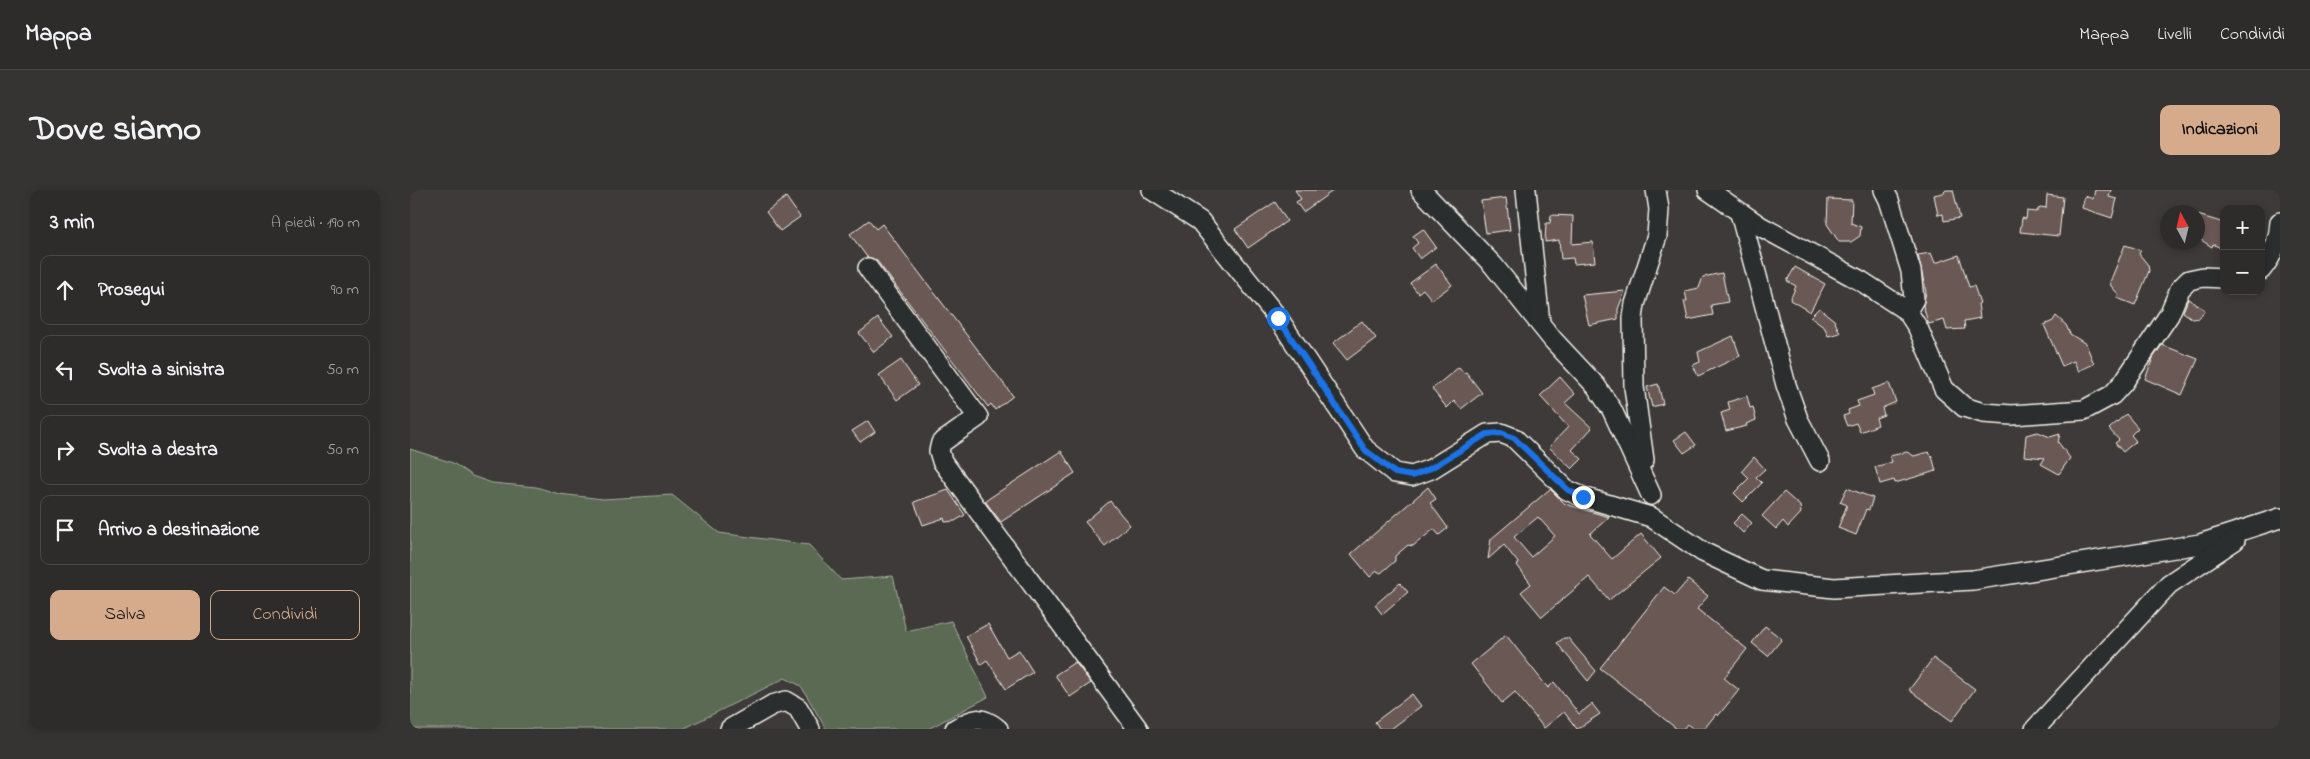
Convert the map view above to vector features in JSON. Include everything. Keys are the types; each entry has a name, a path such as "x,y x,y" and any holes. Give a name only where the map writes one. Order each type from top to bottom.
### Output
{"street":[{"path":"1152,190 1200,221 1278,318 1365,450 1395,473 1412,476 1431,468 1487,434 1501,433 1514,438 1568,490 1583,497 1651,517 1703,552 1762,580 1834,588 1973,580 2200,544 2280,518"},
{"path":"1422,190 1493,265 1540,324 1601,394 1627,440 1652,496"},
{"path":"1526,190 1540,324"},
{"path":"1656,190 1659,209 1658,236 1635,304 1633,318 1634,387 1637,425 1658,522"},
{"path":"1708,190 1740,213 1861,281 1907,311 1918,328 1944,389 1964,407 1983,413 2012,415 2052,414 2084,410 2112,396 2123,383 2169,315 2180,289 2189,280 2203,277 2220,278"},
{"path":"1884,190 1890,200 1911,271 1914,298 1907,311"},
{"path":"1740,213 1786,385 1798,419 1820,461"},
{"path":"2265,265 2270,259 2279,236 2280,222"},
{"path":"868,268 978,418 941,443 939,451 942,461 1138,729"},
{"path":"2035,729 2169,584 2257,526"},
{"path":"730,729 772,705 786,701 798,708 810,729"},
{"path":"955,729 971,720 984,719 998,729"}],"green space":[{"path":"410,449 453,463 472,476 492,483 536,487 559,494 603,499 672,495 719,533 809,545 841,580 893,576 906,631 951,621 988,697 928,729 826,729 801,686 785,678 683,729 410,729"}],"building":[{"path":"1295,190 1334,190 1303,212 1296,202 1301,199"},
{"path":"1946,190 1953,190 1960,218 1944,221 1943,214 1938,215 1934,195 1943,193"},
{"path":"2095,190 2111,190 2109,197 2117,199 2112,218 2082,208 2085,196 2093,199"},
{"path":"2047,195 2063,197 2059,236 2020,232 2022,218 2026,219 2027,211 2036,212 2040,207 2046,208"},
{"path":"786,197 800,217 780,231 766,212"},
{"path":"1506,198 1510,230 1486,233 1481,201"},
{"path":"1828,199 1852,200 1851,223 1861,227 1860,236 1851,242 1839,242 1827,224"},
{"path":"1275,202 1287,221 1248,248 1235,229"},
{"path":"1551,215 1573,216 1572,244 1593,242 1595,262 1574,264 1573,258 1561,259 1559,240 1545,242 1546,223 1550,223"},
{"path":"2205,217 2220,222 2220,248 2213,244 2212,247 2205,242"},
{"path":"869,220 876,229 882,224 1013,396 995,410 991,404 988,407 877,261 867,257 850,234"},
{"path":"1423,229 1436,247 1420,259 1412,248 1418,243 1413,236"},
{"path":"2125,245 2141,250 2139,254 2148,265 2149,271 2135,305 2117,298 2118,294 2110,282"},
{"path":"1931,253 1935,263 1959,255 1969,287 1974,286 1980,303 1978,304 1980,318 1964,321 1965,329 1947,330 1944,320 1929,324 1928,322 1923,306 1926,292 1918,255"},
{"path":"1436,264 1452,285 1432,300 1423,289 1418,293 1410,283"},
{"path":"1795,267 1825,284 1810,312 1790,300 1796,286 1787,281"},
{"path":"1722,273 1728,302 1711,305 1713,315 1688,320 1684,301 1687,301 1685,291 1699,288 1703,277"},
{"path":"1625,291 1618,309 1618,319 1589,325 1582,295"},
{"path":"2188,299 2205,310 2199,318 2193,319 2183,312"},
{"path":"1819,308 1834,320 1840,333 1828,336 1825,328 1810,317"},
{"path":"2056,316 2066,325 2070,334 2086,344 2094,364 2078,371 2074,361 2062,366 2044,325 2053,321"},
{"path":"878,318 893,337 874,352 859,333"},
{"path":"1362,321 1376,338 1347,360 1333,343"},
{"path":"1733,336 1740,356 1698,376 1693,365 1700,362 1698,352"},
{"path":"2162,345 2198,359 2182,395 2145,379 2153,358"},
{"path":"901,360 918,385 897,400 879,375"},
{"path":"1459,367 1464,373 1466,372 1482,393 1461,409 1454,401 1447,408 1432,389"},
{"path":"1560,377 1575,394 1565,403 1592,428 1572,450 1582,459 1572,469 1549,447 1568,427 1540,396"},
{"path":"1889,383 1896,402 1882,408 1884,415 1876,418 1878,425 1860,432 1856,423 1847,426 1843,416 1849,414 1848,410 1859,406 1857,401 1874,395 1872,389"},
{"path":"1658,384 1663,404 1652,407 1647,387"},
{"path":"1747,396 1750,408 1753,407 1756,420 1746,424 1747,426 1726,431 1721,413 1730,410 1728,402"},
{"path":"2126,414 2138,428 2131,435 2136,441 2123,452 2115,443 2119,440 2109,429"},
{"path":"868,421 875,432 860,442 852,431"},
{"path":"1686,432 1696,445 1684,453 1674,440"},
{"path":"2038,432 2050,437 2060,434 2058,442 2070,458 2059,474 2041,464 2045,458 2024,456 2026,435"},
{"path":"1061,451 1075,473 1001,522 985,501"},
{"path":"1907,452 1914,456 1928,452 1932,456 1936,471 1895,483 1894,480 1880,484 1875,467 1892,462 1890,456"},
{"path":"1754,457 1765,469 1756,477 1762,483 1743,502 1734,493 1749,478 1742,471"},
{"path":"1428,487 1436,499 1430,503 1448,528 1439,535 1434,529 1413,546 1408,545 1395,556 1395,561 1381,573 1377,571 1370,577 1351,554"},
{"path":"1847,488 1873,498 1869,510 1866,509 1856,535 1838,528 1847,505 1840,502"},
{"path":"1550,489 1565,504 1609,517 1590,534 1612,559 1641,534 1661,558 1609,600 1589,577 1542,617 1521,592 1531,584 1517,565 1519,564 1504,545 1488,559 1491,539","holes":["1538,517 1555,536 1531,557 1514,537"]},
{"path":"948,490 965,515 955,521 945,522 944,518 923,525 914,502"},
{"path":"1784,492 1800,506 1801,513 1788,527 1783,521 1776,529 1762,516"},
{"path":"1110,501 1130,525 1105,546 1085,522"},
{"path":"1742,514 1752,523 1743,533 1733,523"},
{"path":"1688,580 1708,596 1697,609 1747,649 1724,678 1739,690 1718,716 1716,714 1704,729 1694,729 1687,724 1683,729 1677,729 1600,668 1664,587 1675,595"},
{"path":"1400,583 1408,592 1382,614 1375,605"},
{"path":"988,624 1007,657 1019,650 1033,672 1006,689 987,660 981,664 966,636"},
{"path":"1765,626 1782,639 1768,656 1752,643"},
{"path":"1506,635 1548,688 1554,682 1579,714 1592,704 1600,714 1577,729 1564,712 1544,728 1515,692 1502,703 1471,664"},
{"path":"1564,638 1568,638 1596,671 1588,681 1557,643"},
{"path":"1933,658 1975,689 1952,721 1909,690"},
{"path":"1075,662 1091,683 1070,697 1055,675"},
{"path":"1412,694 1421,706 1391,729 1380,729 1375,722"}],"route":[{"path":"1278,318 1365,450 1395,473 1412,476 1431,468 1487,434 1501,433 1514,438 1568,490 1583,497"}]}
